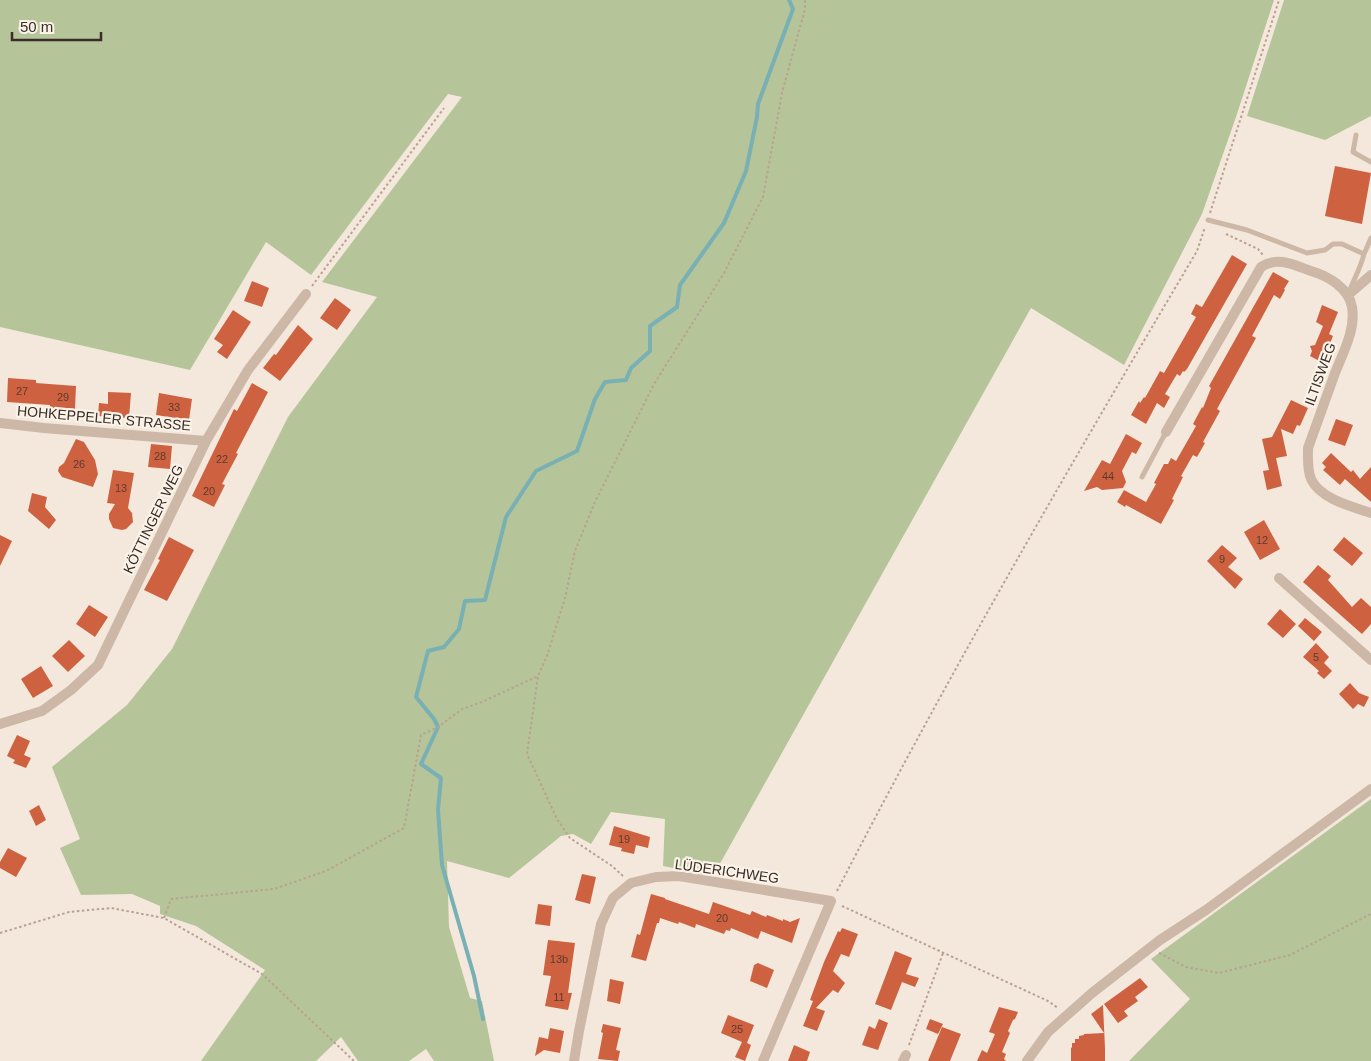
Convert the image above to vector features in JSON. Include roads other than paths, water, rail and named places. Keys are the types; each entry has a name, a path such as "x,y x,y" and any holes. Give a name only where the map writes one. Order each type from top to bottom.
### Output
{"street":[{"path":"1166,432 1261,267 1270,262 1282,261 1333,280 1348,295 1371,276"},
{"name":"KÖTTINGER WEG","path":"0,724 42,712 71,690 98,665 206,441 248,370 306,294"},
{"name":"ILTISWEG","path":"1348,295 1352,307 1351,329 1308,448 1308,467 1312,480 1337,502 1371,513"},
{"name":"HOHKEPPELER STRASSE","path":"0,423 206,441"},
{"path":"1279,578 1371,660"},
{"path":"1027,1061 1039,1042 1066,1014 1153,945 1214,904 1371,789"},
{"name":"LÜDERICHWEG","path":"574,1061 601,924 613,898 631,883 656,877 679,876 831,901 763,1061"}],"lane":[{"path":"1356,134 1353,152 1371,162"},
{"path":"1208,220 1247,230 1307,253 1325,250 1333,244 1342,244 1364,254"},
{"path":"1348,295 1354,277 1362,265 1364,254 1371,238"},
{"path":"1142,477 1166,432"}],"waterway":[{"path":"483,1019 474,976 442,865 438,810 441,778 421,764 438,727 434,719 416,697 428,651 444,647 459,629 465,601 485,600 506,517 536,471 577,451 595,399 605,382 626,380 631,368 650,351 650,326 677,307 680,285 724,223 746,171 758,104 793,9 789,0"}]}
